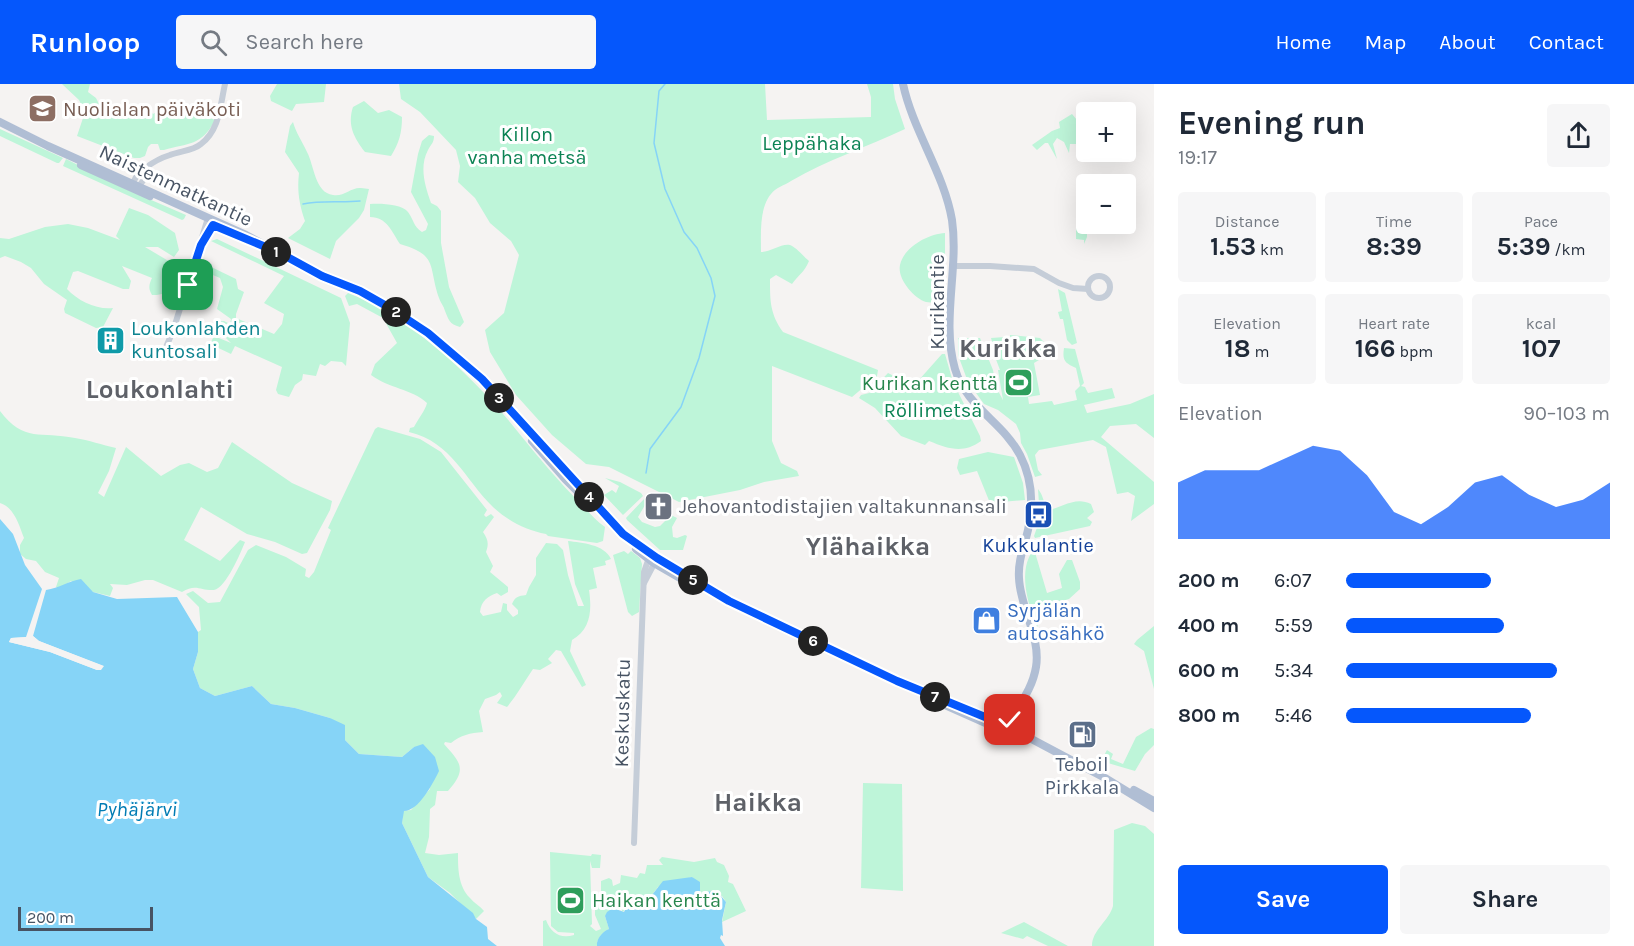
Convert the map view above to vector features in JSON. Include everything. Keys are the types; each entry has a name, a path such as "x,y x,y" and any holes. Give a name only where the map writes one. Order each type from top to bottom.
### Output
{"main road":[{"name":"Kurikantie","path":"903,84 910,109 949,207 953,237 950,332 951,351 957,374 974,404 1014,445 1026,468 1032,493 1032,514 1020,559 1019,579 1034,641 1036,666 1032,682 1018,711 1018,718 1009,730"},
{"name":"Naistenmatkantie","path":"0,124 296,261 334,276 390,308 436,339 468,366 613,523 652,559 683,581 897,681 1009,730 1044,751 1106,776 1154,801"},
{"name":"Naistenmatkantie","path":"1083,766 1154,807"}],"street":[{"path":"135,187 145,178 147,169 163,157 202,144 217,123 225,84"},
{"path":"162,357 211,221"},
{"path":"952,266 1034,269 1059,283 1073,288 1088,289"},
{"name":"Keskuskatu","path":"634,843 644,572 652,559"}],"green space":[{"path":"62,84 90,84 88,92 96,98 101,108 104,108 106,102 130,118 132,113 142,116 145,109 149,109 153,114 161,109 202,115 215,120 205,135 194,142 164,150 160,150 158,144 151,144 145,156 134,158 77,136 85,112 79,100"},
{"path":"277,84 326,84 324,102 296,104 292,111 271,101 270,96"},
{"path":"399,84 765,84 767,120 871,117 871,97 867,84 893,84 895,99 905,129 805,173 775,190 764,207 761,230 761,252 790,245 809,261 792,284 776,275 770,279 772,307 775,319 783,332 878,370 877,376 852,397 772,366 772,441 781,463 797,471 799,476 679,502 609,467 586,464 552,435 516,395 490,352 485,330 504,313 519,255 511,241 490,223 475,198 458,182 460,166 456,150 420,112 401,99"},
{"path":"364,101 378,113 389,110 402,117 400,138 391,156 365,152 355,136 351,125 351,114 353,107"},
{"path":"1072,114 1076,119 1076,144 1070,144 1069,153 1064,142 1057,138 1053,144 1057,159 1048,143 1037,150 1032,145 1060,128 1059,122"},
{"path":"293,122 322,189 333,195 341,195 357,188 369,189 364,210 336,241 330,259 288,238 300,229 305,221 299,197 299,173 285,152 290,126"},
{"path":"0,129 63,158 57,163 0,136"},
{"path":"429,135 434,138 425,156 424,176 431,203 441,211 441,243 449,287 464,322 460,327 451,323 449,319 440,300 427,258 412,248 400,244 385,222 370,217 370,204 396,206 408,212 419,230 422,232 426,230 428,224 411,192 422,141"},
{"path":"66,159 128,190 186,215 182,220 63,166"},
{"path":"129,208 148,215 175,233 179,250 174,257 158,247 145,247 187,272 182,282 173,289 163,294 152,295 149,286 152,278 122,266 131,281 129,289 123,289 78,271 73,272 67,289 71,293 94,306 113,308 103,327 96,328 65,313 67,300 44,284 31,268 5,256 0,258 0,238 9,239 45,227 68,224 88,228 120,240 116,236"},
{"path":"945,233 945,309 942,310 941,301 926,302 912,292 901,276 900,265 902,258 912,247 931,236"},
{"path":"1076,234 1087,234 1084,244 1084,240 1076,239"},
{"path":"217,239 341,298 350,323 346,366 342,362 331,361 325,366 320,364 316,376 303,374 302,380 295,385 289,397 278,394 276,390 282,367 235,346 231,354 210,344 214,336 231,343 213,322 224,321 230,324 231,319 217,309 223,287 220,278 208,273 196,287 193,286 201,262 236,279 238,289 244,292 236,318 274,334 282,324 284,314 264,303 284,276 211,241"},
{"path":"1058,289 1065,293 1077,343 1072,345 1067,340 1063,319 1060,319 1058,312 1062,311"},
{"path":"348,293 395,317 463,372 502,412 565,487 605,527 603,541 597,543 548,536 511,521 493,507 447,453 424,437 409,432 427,403 371,375 375,364 397,343 383,318 357,304 349,306 345,296"},
{"path":"1010,335 1040,338 1047,345 1049,354 1034,363 1040,395 1028,397 1029,404 1052,401 1054,405 1077,400 1075,391 1080,386 1076,368 1065,361 1064,348 1075,349 1084,383 1081,386 1085,387 1088,393 1112,388 1115,398 1084,405 1087,413 1130,404 1154,394 1154,438 1136,424 1110,426 1101,437 1154,482 1154,504 1131,521 1135,496 1128,492 1117,494 1106,447 1093,440 1039,450 1035,455 1038,470 1042,475 1035,477 1016,424 998,410 984,404 968,382 958,355 958,338 980,338 993,370 996,387 1003,400 998,370 1000,370 992,349 1010,345"},
{"path":"1005,337 1005,346 993,345 991,338"},
{"name":"Röllimetsä","path":"942,354 945,354 953,382 980,436 981,441 968,448 949,448 929,441 925,445 901,436 875,408 859,398 869,393 888,373 908,383 918,381"},
{"path":"0,411 17,428 25,432 63,436 116,448 109,471 98,493 104,497 126,447 161,476 180,465 189,463 207,472 218,468 232,442 292,483 332,501 330,510 307,553 302,554 275,542 247,534 201,507 184,540 220,561 240,540 245,542 228,577 219,588 214,590 195,588 182,592 153,580 127,585 110,584 113,588 110,596 93,592 71,581 60,588 56,587 59,578 45,572 36,561 26,559 20,554 20,545 24,538 12,512 0,503"},
{"path":"378,427 420,439 441,452 487,510 484,515 486,517 491,514 494,517 483,532 488,542 486,552 493,566 490,572 508,587 508,592 501,596 497,593 485,600 480,612 483,616 501,612 503,603 507,604 507,610 513,617 518,614 518,610 512,604 517,597 526,595 536,575 536,558 546,543 557,544 563,550 578,606 584,606 575,584 568,541 598,547 611,559 605,561 606,565 593,568 597,588 589,590 590,605 587,625 572,640 570,651 586,685 582,687 561,651 556,650 548,659 552,663 540,670 533,669 507,707 497,703 502,696 500,692 485,699 479,711 483,732 466,735 444,744 458,761 460,771 448,791 437,791 435,805 430,809 429,837 425,853 439,855 458,853 463,888 484,911 476,919 450,893 428,877 402,823 403,811 411,810 430,789 414,747 402,757 359,754 345,740 330,718 271,704 252,686 215,696 200,688 193,669 198,652 198,632 201,630 199,607 186,594 193,591 208,603 220,602 248,550 256,545 286,557 306,569 305,576 309,578 314,572 331,530 328,528 375,429"},
{"path":"988,452 1014,457 1023,483 1025,500 990,503 977,471 960,475 957,468 959,459"},
{"path":"605,478 620,482 643,496 623,515 604,495 612,490 616,493 619,486"},
{"path":"1038,489 1048,510 1080,501 1091,504 1094,512 1087,518 1092,522 1090,526 1035,538 1040,519"},
{"path":"645,498 648,500 638,517 642,522 655,527 660,526 671,515 677,518 672,527 673,537 687,536 683,550 660,550 627,520 626,518"},
{"path":"1034,549 1047,593 1062,588 1059,574 1067,560 1072,560 1080,582 1080,589 1069,599 1043,609 1037,627 1030,608 1025,577 1029,557"},
{"path":"624,551 628,554 631,551 640,558 642,564 639,612 632,616 628,612 613,555"},
{"path":"1154,626 1154,689 1144,651 1134,644"},
{"path":"1151,728 1154,729 1154,745 1145,754 1135,771 1101,761 1107,750 1113,754 1111,759 1123,764 1136,737"},
{"path":"863,783 902,784 903,891 861,888"},
{"path":"1132,823 1145,826 1154,834 1154,946 1092,946 1095,935 1113,906 1114,830"},
{"path":"550,852 601,855 600,868 592,868 590,861 592,924 590,926 596,931 601,929 595,915 595,907 601,899 601,881 609,878 613,886 620,883 621,875 637,878 640,873 645,874 647,865 663,865 659,860 662,857 694,862 715,858 717,862 724,865 729,876 728,882 733,884 746,911 722,922 726,902 722,896 713,891 704,896 700,895 700,885 692,877 658,887 652,895 633,896 623,912 621,909 605,916 609,929 601,936 597,946 543,946 543,921 546,920 557,934 574,935 574,933 558,932 551,926"},
{"path":"1024,922 1068,946 1048,946 1027,936 1023,939 1001,933"}],"water":[{"name":"Pyhäjärvi","path":"0,519 13,534 25,565 42,589 26,637 11,638 9,642 50,652 97,670 103,666 39,641 33,636 46,590 81,579 93,592 117,599 177,597 198,632 198,652 193,669 200,688 215,696 252,686 271,704 330,718 345,725 345,740 359,754 402,757 414,747 423,744 435,757 439,771 420,802 410,810 404,811 402,823 428,877 487,927 488,939 497,946 0,946"},
{"path":"692,877 700,882 700,895 713,892 726,902 722,920 723,936 721,935 720,938 725,946 597,946 600,936 609,929 605,916 607,912 613,908 624,912 632,896 652,895 663,881"}],"pier":[{"path":"33,636 39,641 104,666 101,670 97,670 50,652 9,642 11,638 29,637 27,640 18,641 71,656 38,644 30,637"}],"waterway":[{"path":"646,473 650,449 681,407 699,358 715,296 711,278 697,248 684,232 665,189 654,143 659,91 665,84"},
{"path":"303,204 360,201"}],"place":[{"name":"Nuolialan päiväkoti","path":"42,109"},
{"name":"Loukonlahden kuntosali","path":"110,340"},
{"name":"Kurikan kenttä","path":"1019,383"},
{"name":"Jehovantodistajien valtakunnansali","path":"658,506"},
{"name":"Kukkulantie","path":"1038,515"},
{"name":"Syrjälän autosähkö","path":"986,621"},
{"name":"Teboil Pirkkala","path":"1082,734"},
{"name":"Haikan kenttä","path":"571,900"}],"district":[{"name":"Kurikka","path":"1008,348"},
{"name":"Loukonlahti","path":"160,389"},
{"name":"Ylähaikka","path":"868,546"},
{"name":"Haikka","path":"758,802"}],"route":[{"path":"188,285 201,245 213,225 280,253 322,276 373,297 428,333 468,366 623,534 657,558 729,601 897,681 1007,726 1010,720"}],"park label":[{"name":"Leppähaka","path":"812,143"},
{"name":"Killon vanha metsä","path":"527,146"}]}
